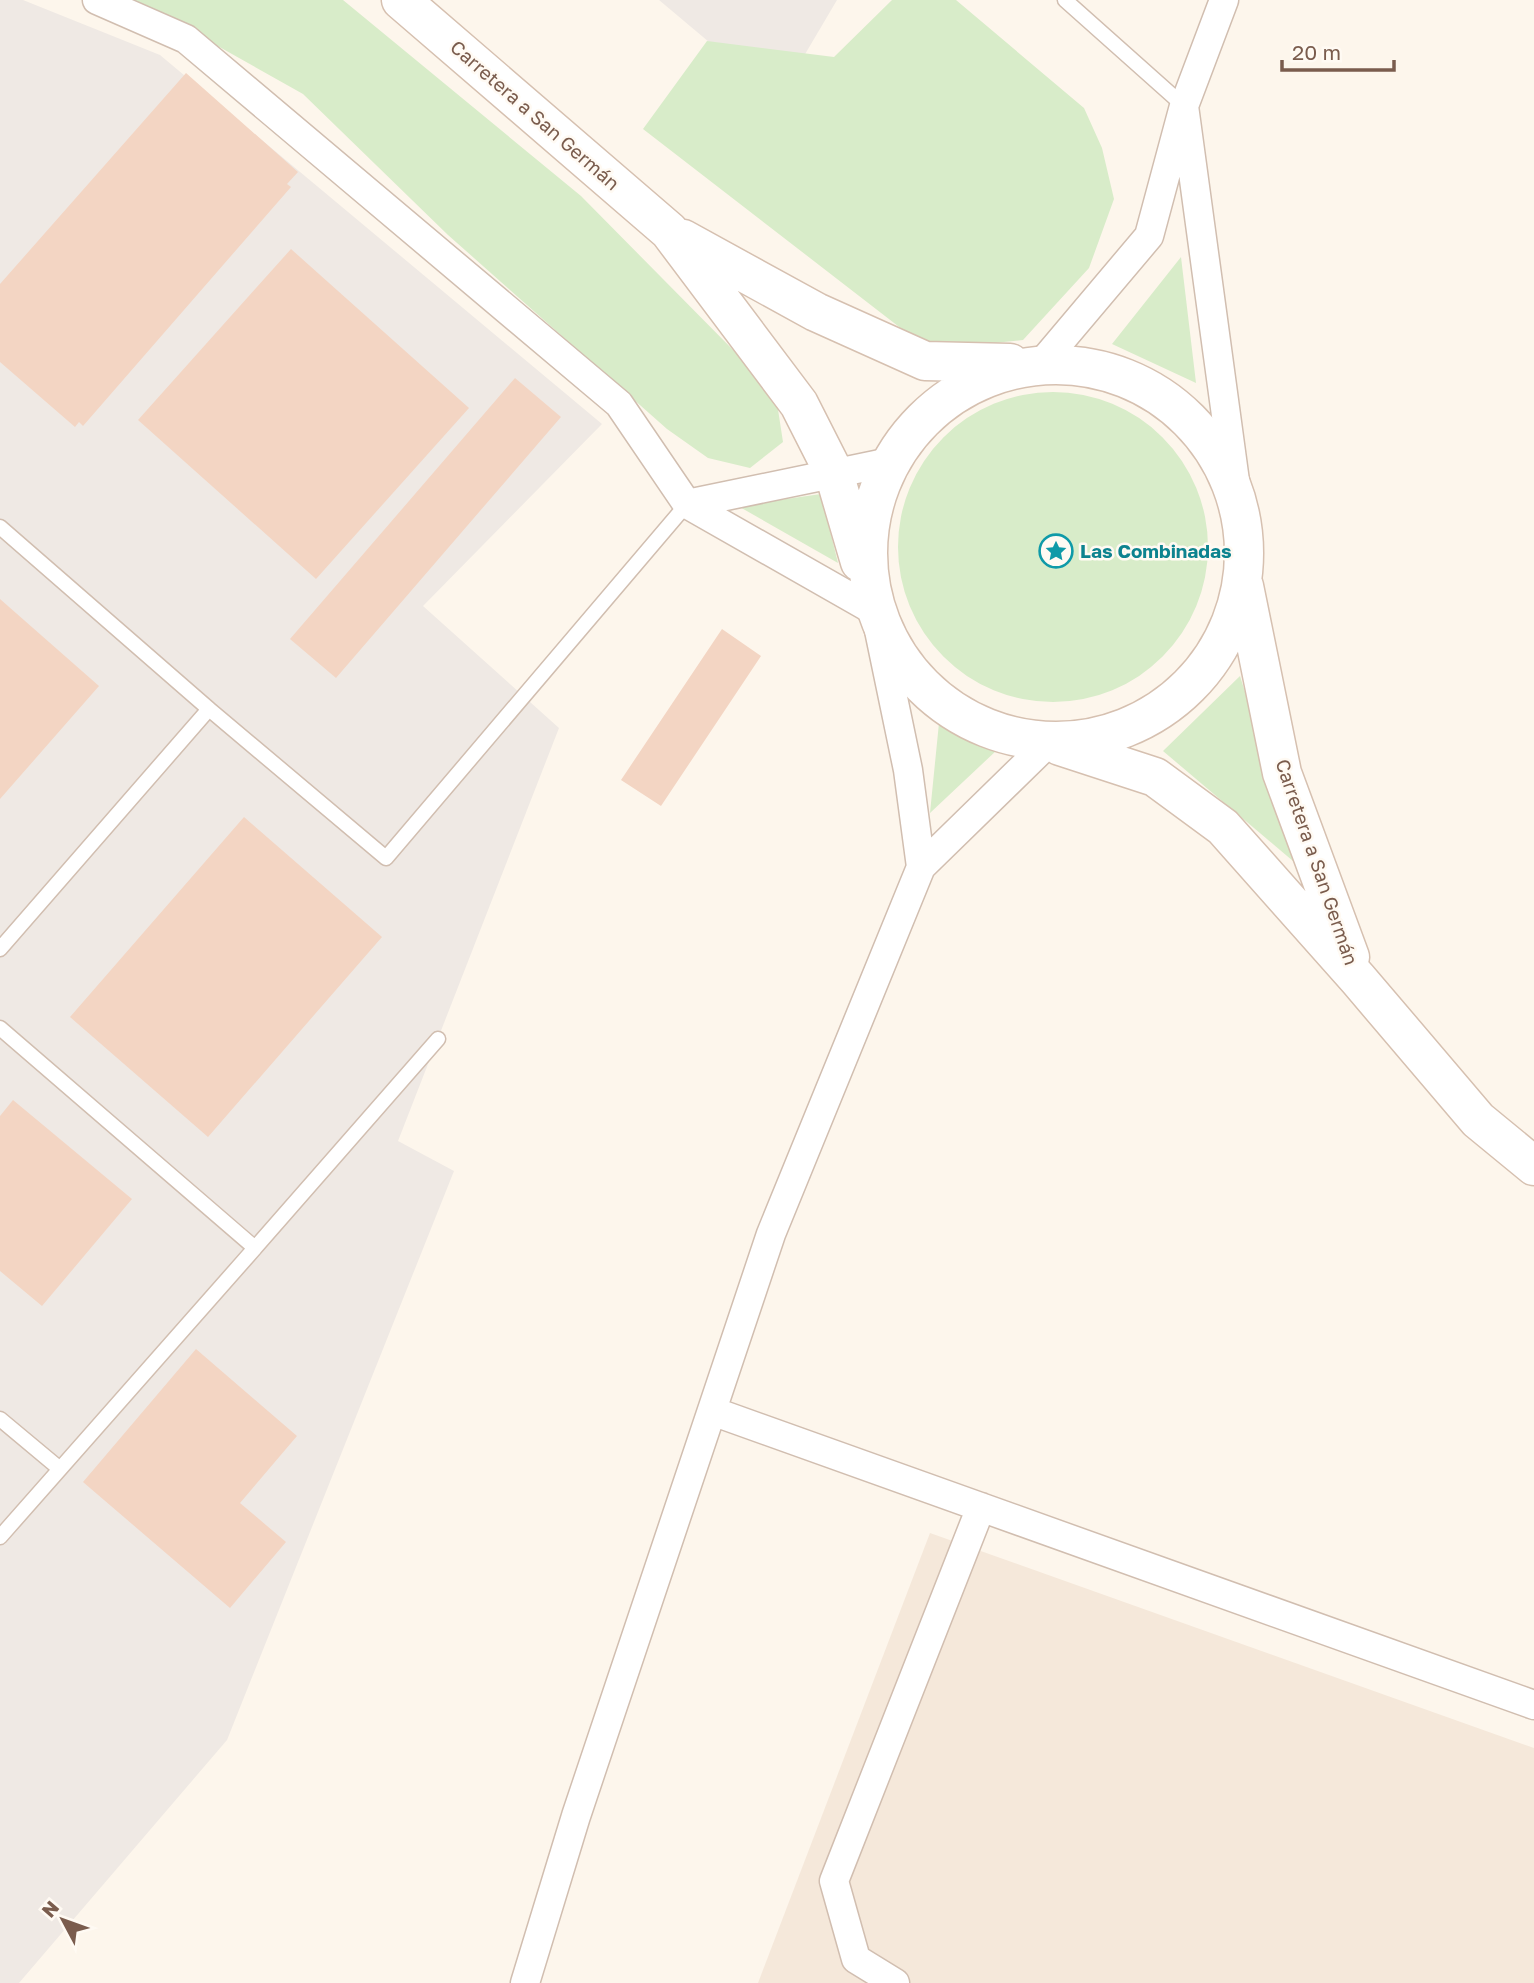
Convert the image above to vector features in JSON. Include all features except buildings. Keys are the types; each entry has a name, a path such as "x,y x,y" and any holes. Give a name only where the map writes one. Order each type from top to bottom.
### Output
{"main road":[{"name":"Carretera a San Germán","path":"401,0 669,231 816,312 925,361 1041,364 1104,369 1162,396 1208,440 1237,496 1245,538 1243,580 1282,773 1358,979"},
{"name":"Carretera a San Germán","path":"669,231 799,404 834,473 875,611"},
{"path":"1041,364 980,380 929,413 890,462 872,510 866,561 875,611 901,663 940,704 991,732 1048,743 1103,737 1154,715 1196,679 1227,633 1243,580"},
{"name":"Carretera a San Germán","path":"1048,743 1155,777 1223,827 1478,1120 1534,1166"}],"street":[{"path":"97,0 186,39 619,404 687,504 875,611 908,769 921,867"},
{"path":"1041,364 1149,236 1184,106 1224,0"},
{"path":"1184,106 1237,496"},
{"path":"687,504 890,462"},
{"path":"525,1983 576,1816 771,1234 921,867 1048,743"},
{"path":"712,1411 1534,1705"},
{"path":"895,1983 856,1959 834,1881 981,1507"}],"lane":[{"path":"1065,0 1184,106"},
{"path":"0,527 209,709 386,858 687,504"},
{"path":"0,949 209,709"},
{"path":"0,1028 254,1248"},
{"path":"0,1537 438,1039"},
{"path":"0,1419 60,1469"}],"shaded area":[{"path":"0,0 23,0 160,55 602,424 423,606 559,728 398,1141 454,1171 227,1740 19,1983 0,1983"},
{"path":"659,0 837,0 778,100"},
{"path":"930,1533 1534,1748 1534,1983 758,1983"}],"green space":[{"path":"123,0 343,0 581,196 743,360 777,403 783,442 750,468 708,458 667,429 448,235 303,94 191,31"},
{"path":"892,0 956,0 1084,108 1102,148 1114,199 1089,268 1023,340 929,350 643,129 707,41 834,57"},
{"path":"1181,257 1196,383 1112,344"},
{"path":"1038,392 1068,392 1113,403 1152,427 1173,448 1197,487 1206,517 1206,577 1197,607 1182,633 1163,657 1139,676 1113,691 1083,700 1038,702 993,691 954,667 933,646 909,607 904,592 898,562 898,532 909,487 933,448 954,427 993,403 1008,398"},
{"path":"821,494 838,563 738,506"},
{"path":"1240,676 1300,867 1163,751"},
{"path":"939,723 997,750 930,813"}],"place":[{"name":"Las Combinadas","path":"1056,551"}]}
